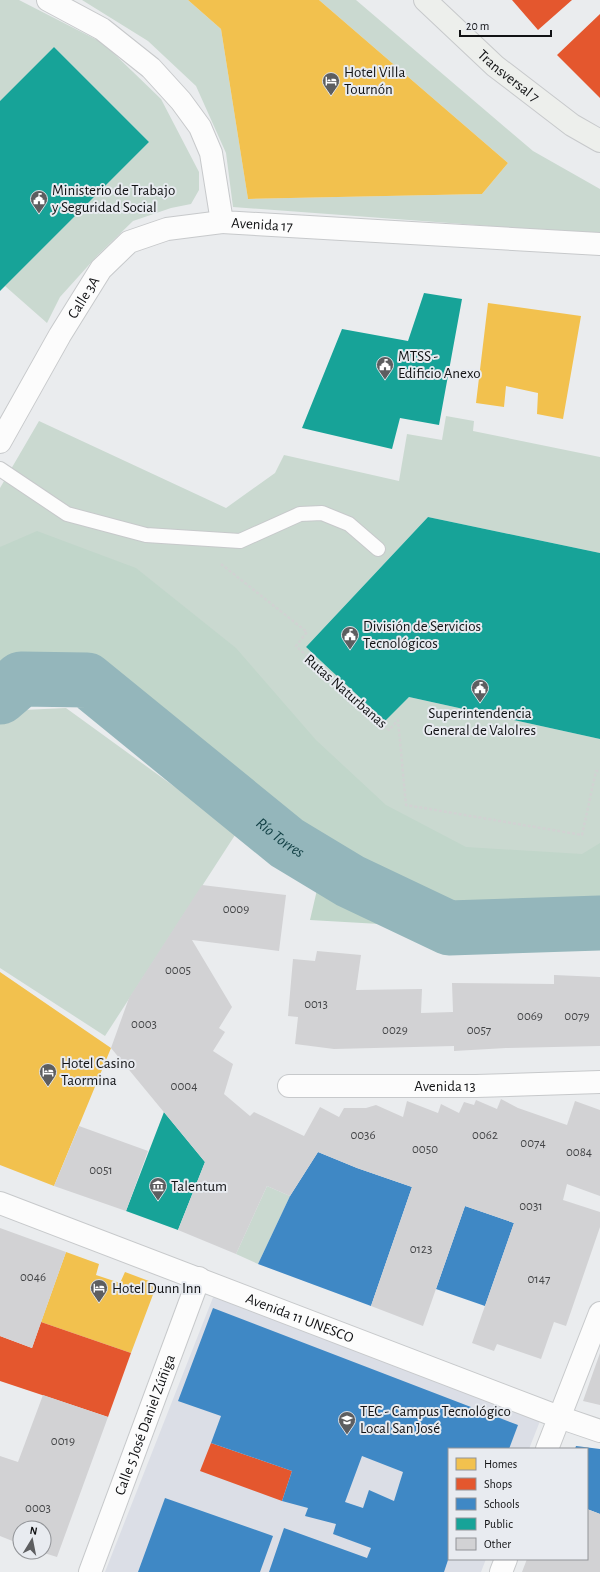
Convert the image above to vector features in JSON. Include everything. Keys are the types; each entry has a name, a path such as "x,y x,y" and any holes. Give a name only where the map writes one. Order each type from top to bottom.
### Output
{"main road":[{"name":"Transversal 7","path":"425,0 495,66 572,125 600,142"}],"street":[{"name":"Avenida 17","path":"48,0 102,29 151,68 181,101 200,127 211,153 222,222 600,244"},
{"name":"Calle 3A","path":"0,442 60,335 101,269 129,242 167,229 222,222"},
{"name":"Avenida 13","path":"289,1086 476,1086 600,1082"},
{"name":"Avenida 11 UNESCO","path":"0,1203 559,1417 600,1431"},
{"name":"Calle 5 José Daniel Zúñiga","path":"90,1572 199,1278"},
{"path":"547,1448 600,1313"},
{"path":"501,1572 506,1560"}],"lane":[{"path":"0,469 66,514 146,536 240,541 300,514 322,513 349,524 378,549"}],"path":[{"name":"Rutas Naturbanas","path":"190,539 307,632 296,646 389,730 398,720 406,805 582,835 596,771 600,771"}],"shaded area":[{"path":"0,0 19,0 103,43 161,99 199,172 199,190 191,204 171,208 133,221 97,256 60,297 47,323 5,286 149,142 54,47 0,101"},
{"path":"82,0 188,0 221,29 248,199 482,194 508,163 319,0 356,0 533,151 600,189 600,234 233,207 226,153 196,86 148,41"},
{"path":"446,416 474,421 473,431 600,457 600,553 428,517 306,647 385,720 409,697 600,739 600,902 452,911 122,670 0,678 0,488 39,421 226,508 275,473 284,455 399,481 407,434 442,440"},
{"path":"66,708 237,832 105,1036 0,968 0,713 2,711"},
{"path":"267,1186 290,1196 258,1264 236,1254"},
{"name":"TEC - Campus Tecnológico Local San José","path":"214,1295 540,1421 529,1448 448,1448 448,1560 486,1560 481,1572 105,1572"}],"green space":[{"path":"37,531 136,568 236,648 316,740 386,805 466,847 582,854 600,843 600,923 449,928 310,920 323,864 287,843 87,680 21,679 0,693 0,547"}],"building: Homes":[{"name":"Hotel Villa Tournón","path":"188,0 319,0 508,163 482,194 248,199 221,29"},
{"path":"488,303 581,316 563,419 537,414 538,393 506,386 504,407 476,403"},
{"name":"Hotel Casino Taormina","path":"0,972 111,1048 54,1186 0,1165"},
{"name":"Hotel Dunn Inn","path":"66,1252 99,1264 96,1275 120,1283 125,1272 157,1284 131,1353 41,1322"}],"building: Shops":[{"path":"512,0 572,0 538,30"},
{"path":"600,14 600,98 557,55"},
{"path":"41,1322 131,1353 108,1417 0,1381 0,1336 32,1348"},
{"path":"211,1443 292,1471 282,1501 200,1471"}],"building: Schools":[{"path":"318,1152 357,1168 412,1187 371,1306 258,1264 290,1196"},
{"path":"465,1206 514,1223 485,1306 436,1289"},
{"path":"213,1308 518,1425 509,1448 448,1448 448,1560 444,1572 269,1572 284,1528 367,1558 371,1548 333,1534 336,1524 305,1516 308,1508 282,1501 292,1471 211,1443 221,1416 178,1401","holes":["362,1456 403,1472 394,1501 369,1490 363,1508 345,1502"]},
{"path":"576,1446 600,1449 600,1514 588,1509 588,1448 575,1448"},
{"path":"165,1498 273,1536 260,1572 138,1572"}],"building: Public":[{"name":"Ministerio de Trabajo y Seguridad Social","path":"54,47 149,142 0,291 0,101"},
{"name":"MTSS - Edificio Anexo","path":"424,293 462,299 439,425 400,418 392,449 302,428 342,329 408,341"},
{"path":"428,517 600,553 600,739 409,697 385,721 306,647"},
{"path":"164,1112 205,1162 178,1230 126,1211"}],"building: Other":[{"path":"202,885 286,895 279,951 192,940 232,1007 219,1028 225,1032 213,1051 233,1064 224,1094 250,1116 254,1112 304,1136 320,1107 339,1117 344,1108 366,1108 376,1105 403,1117 407,1101 438,1113 441,1104 459,1113 464,1102 474,1105 476,1100 497,1109 501,1099 518,1108 567,1125 575,1101 600,1110 600,1196 567,1184 563,1200 600,1212 600,1227 566,1326 554,1322 541,1359 497,1344 494,1351 472,1343 514,1223 465,1206 423,1326 371,1306 412,1187 357,1168 318,1152 290,1196 267,1186 236,1254 178,1230 205,1162 111,1048 129,998"},
{"path":"317,951 361,955 356,990 422,989 421,1013 453,1012 452,983 554,984 554,975 600,977 600,1046 506,1048 454,1051 454,1046 334,1049 295,1044 298,1017 288,1016 293,959 315,961"},
{"path":"79,1126 148,1151 126,1211 54,1186"},
{"path":"0,1228 66,1252 32,1348 0,1336"},
{"path":"600,1353 600,1405 583,1401"},
{"path":"43,1395 108,1417 57,1557 52,1555 52,1520 12,1520 12,1541 0,1536 0,1456 18,1462"},
{"path":"588,1509 600,1514 600,1572 522,1572 527,1560 588,1560"}],"waterway":[{"name":"Río Torres","path":"0,697 21,679 87,680 287,843 350,881 449,928 600,923"}],"place":[{"name":"Hotel Villa Tournón","path":"331,96"},
{"name":"Ministerio de Trabajo y Seguridad Social","path":"39,214"},
{"name":"MTSS - Edificio Anexo","path":"385,380"},
{"name":"División de Servicios Tecnológicos","path":"350,650"},
{"name":"Superintendencia General de Valolres","path":"480,703"},
{"name":"Hotel Casino Taormina","path":"48,1087"},
{"name":"Talentum","path":"158,1201"},
{"name":"Hotel Dunn Inn","path":"99,1303"},
{"name":"TEC - Campus Tecnológico Local San José","path":"347,1435"}]}
